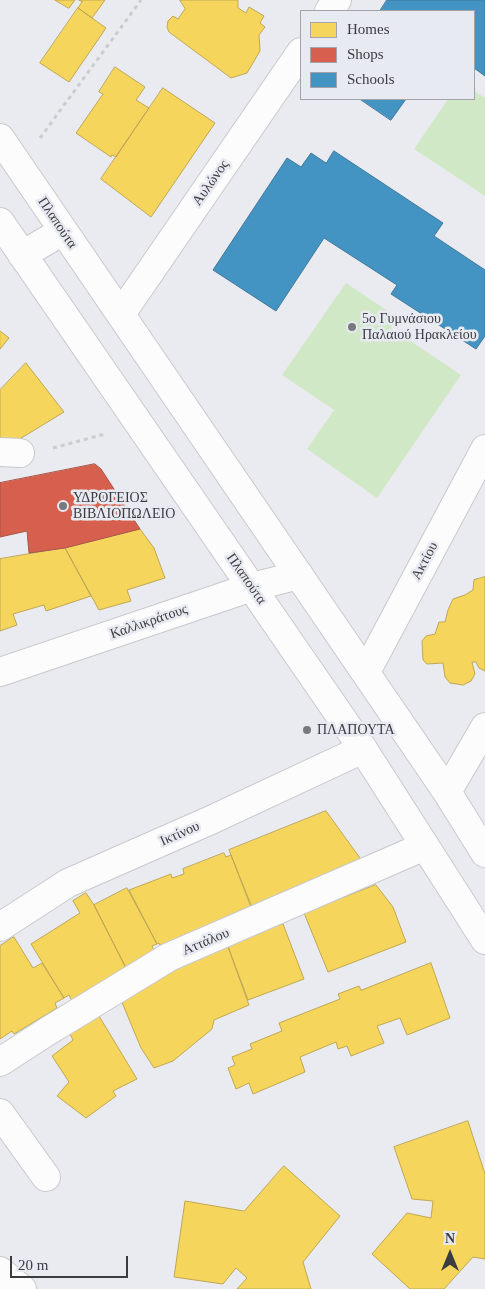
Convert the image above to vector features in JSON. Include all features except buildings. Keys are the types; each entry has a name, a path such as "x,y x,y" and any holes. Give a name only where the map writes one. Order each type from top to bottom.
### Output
{"street":[{"name":"Αυλώνος","path":"121,314 300,53"},
{"name":"Πλαπούτα","path":"0,138 366,672 447,792 485,854"},
{"name":"Πλαπούτα","path":"0,222 364,749 485,940"},
{"path":"22,255 62,231"},
{"name":"Ακτίου","path":"366,672 485,449"},
{"name":"Καλλικράτους","path":"0,672 252,587 299,576"},
{"path":"447,792 485,727"},
{"name":"Ικτίνου","path":"0,927 68,883 212,820 364,749"},
{"name":"Αττάλου","path":"0,1062 169,957 425,846"},
{"path":"0,1113 46,1177"},
{"path":"0,1271 22,1289"}],"path":[{"path":"19,166 141,0"},
{"path":"10,452 54,448 101,436 136,420"}],"green space":[{"path":"475,92 485,98 485,196 414,149 447,100 475,100"},
{"path":"346,283 397,317 391,328 461,375 377,498 307,449 334,410 282,375"}],"place":[{"name":"5ο Γυμνάσιου Παλαιού Ηρακλείου","path":"352,327"},
{"name":"ΥΔΡΟΓΕΙΟΣ ΒΙΒΛΙΟΠΩΛΕΙΟ","path":"63,506"},
{"name":"ΠΛΑΠΟΥΤΑ","path":"307,730"}]}
